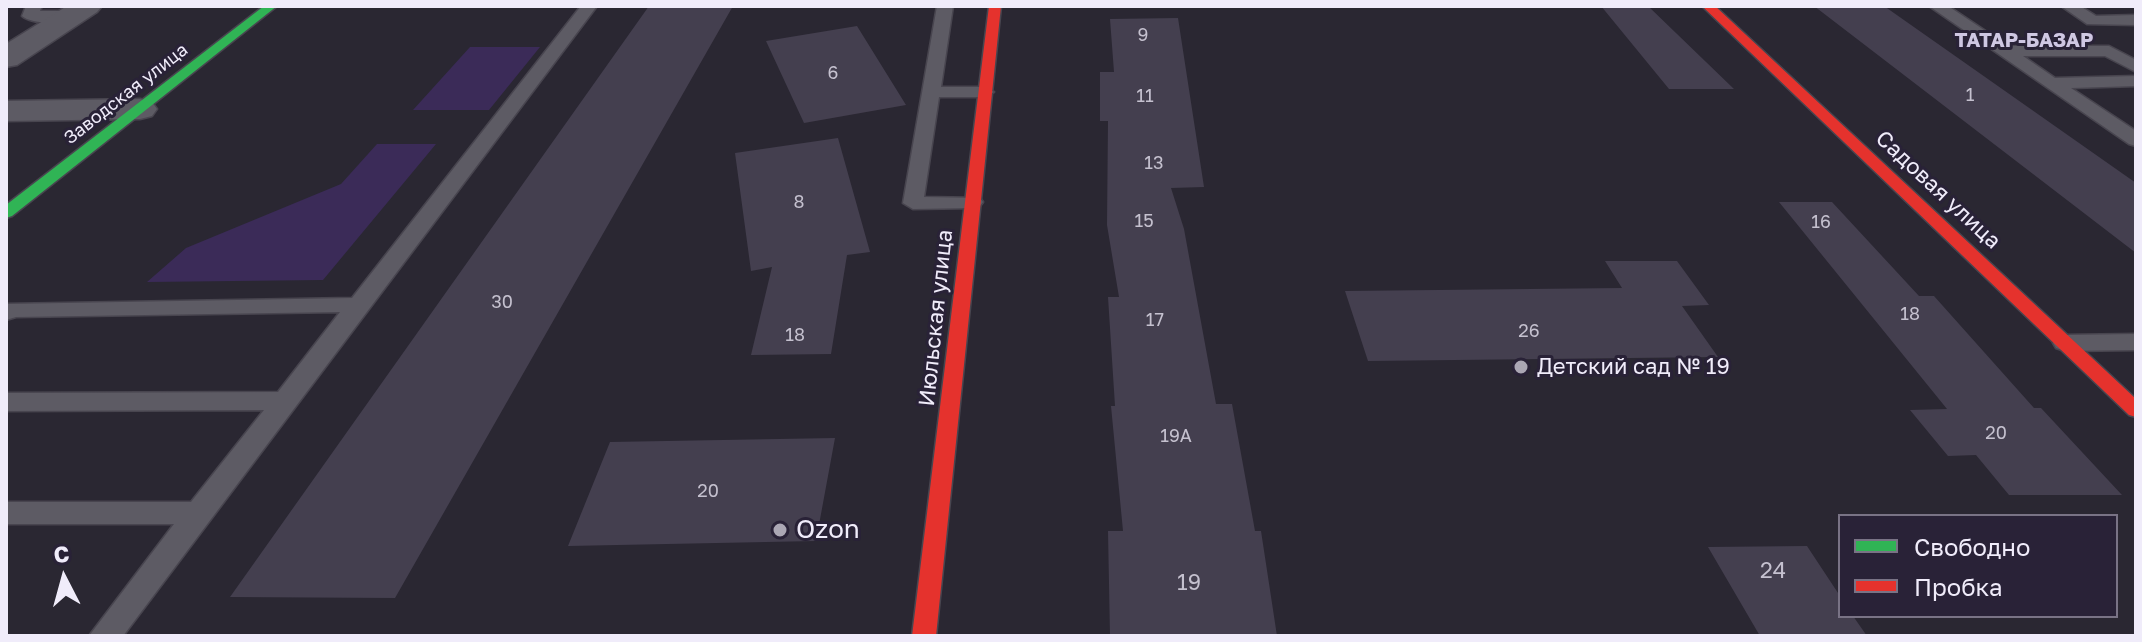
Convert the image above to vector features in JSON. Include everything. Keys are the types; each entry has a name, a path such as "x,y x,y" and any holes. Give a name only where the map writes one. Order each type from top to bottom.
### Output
{"street":[{"name":"Заводская улица","path":"6,213 271,6"},
{"name":"Июльская улица","path":"924,636 995,6"},
{"name":"Садовая улица","path":"1708,6 2136,410"},
{"path":"6,58 79,11"},
{"path":"6,111 140,109"}],"lane":[{"path":"34,6 30,16 79,11"},
{"path":"105,636 589,6"},
{"path":"945,6 913,203 973,202"},
{"path":"1937,6 2136,140"},
{"path":"2069,6 2093,21 2136,20"},
{"path":"2004,51 2109,51 2136,67"},
{"path":"2051,83 2136,81"},
{"path":"931,92 985,92"},
{"path":"6,313 11,310 359,305"},
{"path":"2065,343 2136,342"},
{"path":"6,402 286,401"},
{"path":"6,513 200,513"}],"shaded area":[{"path":"470,47 540,47 489,110 413,110"},
{"path":"377,144 436,144 323,280 147,282 186,248 341,184"}],"building":[{"path":"649,6 733,6 395,598 230,597"},
{"path":"1601,6 1648,6 1734,89 1669,89"},
{"path":"1814,6 1884,6 2136,183 2136,253"},
{"path":"1178,18 1204,187 1171,188 1184,229 1216,404 1232,404 1255,531 1261,531 1277,636 1110,636 1108,531 1123,531 1111,406 1115,406 1108,297 1119,297 1107,225 1108,121 1100,121 1100,72 1114,72 1110,19"},
{"path":"857,26 906,105 804,123 766,41"},
{"path":"838,138 870,252 847,255 831,354 751,355 772,267 751,271 735,153"},
{"path":"1779,202 1832,202 1919,296 1934,296 2034,408 2041,408 2122,495 2009,495 1976,455 1948,456 1910,410 1947,409"},
{"path":"1605,261 1677,261 1709,305 1682,306 1718,357 1368,361 1345,291 1622,288"},
{"path":"835,438 816,541 568,546 610,442"},
{"path":"1807,546 1838,593 1838,618 1854,618 1867,636 1760,636 1708,547"}],"traffic: fast":[{"path":"6,213 271,6"}],"traffic: jam":[{"path":"924,636 995,6"},
{"path":"1708,6 2136,410"}],"place":[{"name":"Детский сад № 19","path":"1521,367"},
{"name":"Ozon","path":"780,530"}],"district":[{"name":"ТАТАР-БАЗАР","path":"2024,41"}]}
